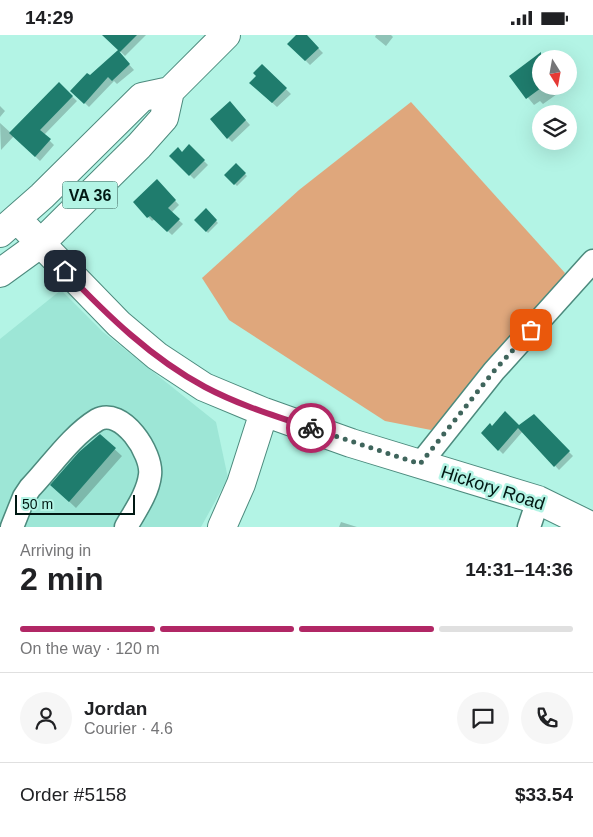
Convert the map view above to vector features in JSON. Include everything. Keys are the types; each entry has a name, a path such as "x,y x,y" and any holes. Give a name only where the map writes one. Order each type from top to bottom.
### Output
{"main road":[{"path":"170,91 226,35"},
{"name":"VA 36","path":"0,273 40,244 164,118 170,91 142,97 93,147 8,226"},
{"path":"8,226 40,244 103,310 157,357 204,387 264,412 241,484 222,527"},
{"name":"Hickory Road","path":"264,412 420,464 538,500 593,527"}],"street":[{"path":"420,464 494,371 593,261"},
{"path":"12,527 24,497 80,434 99,419 109,417 126,425 138,438 151,473 146,489 126,527"},
{"path":"529,527 538,500"}],"shaded area":[{"path":"411,102 565,273 504,373 431,430 385,421 229,320 202,278 299,190"},
{"path":"61,290 103,332 216,422 228,478 201,527 0,527 0,339"}],"building":[{"path":"102,35 137,35 120,52"},
{"path":"296,35 307,35 319,48 305,61 287,44"},
{"path":"118,50 130,64 112,81 108,77 84,104 70,91 87,73 90,75"},
{"path":"532,59 532,95 526,99 509,76"},
{"path":"262,64 287,88 272,103 249,83 256,76 253,73"},
{"path":"59,82 73,96 40,130 51,139 35,157 9,133"},
{"path":"230,101 246,120 227,139 210,119"},
{"path":"189,144 205,160 189,176 169,156 178,147 182,152"},
{"path":"236,163 246,173 234,185 224,175"},
{"path":"157,179 176,200 168,208 180,219 167,232 150,216 147,218 133,202"},
{"path":"206,208 217,220 206,232 194,220"},
{"path":"505,411 519,425 534,414 570,451 554,467 518,428 498,451 481,433 490,423 492,426"},
{"path":"100,434 116,448 69,502 50,485 79,452"}],"way so far":[{"path":"311,428 351,443 420,464 494,371 531,330"}],"route":[{"path":"65,271 118,325 174,369 204,387 230,399 311,428"}]}
